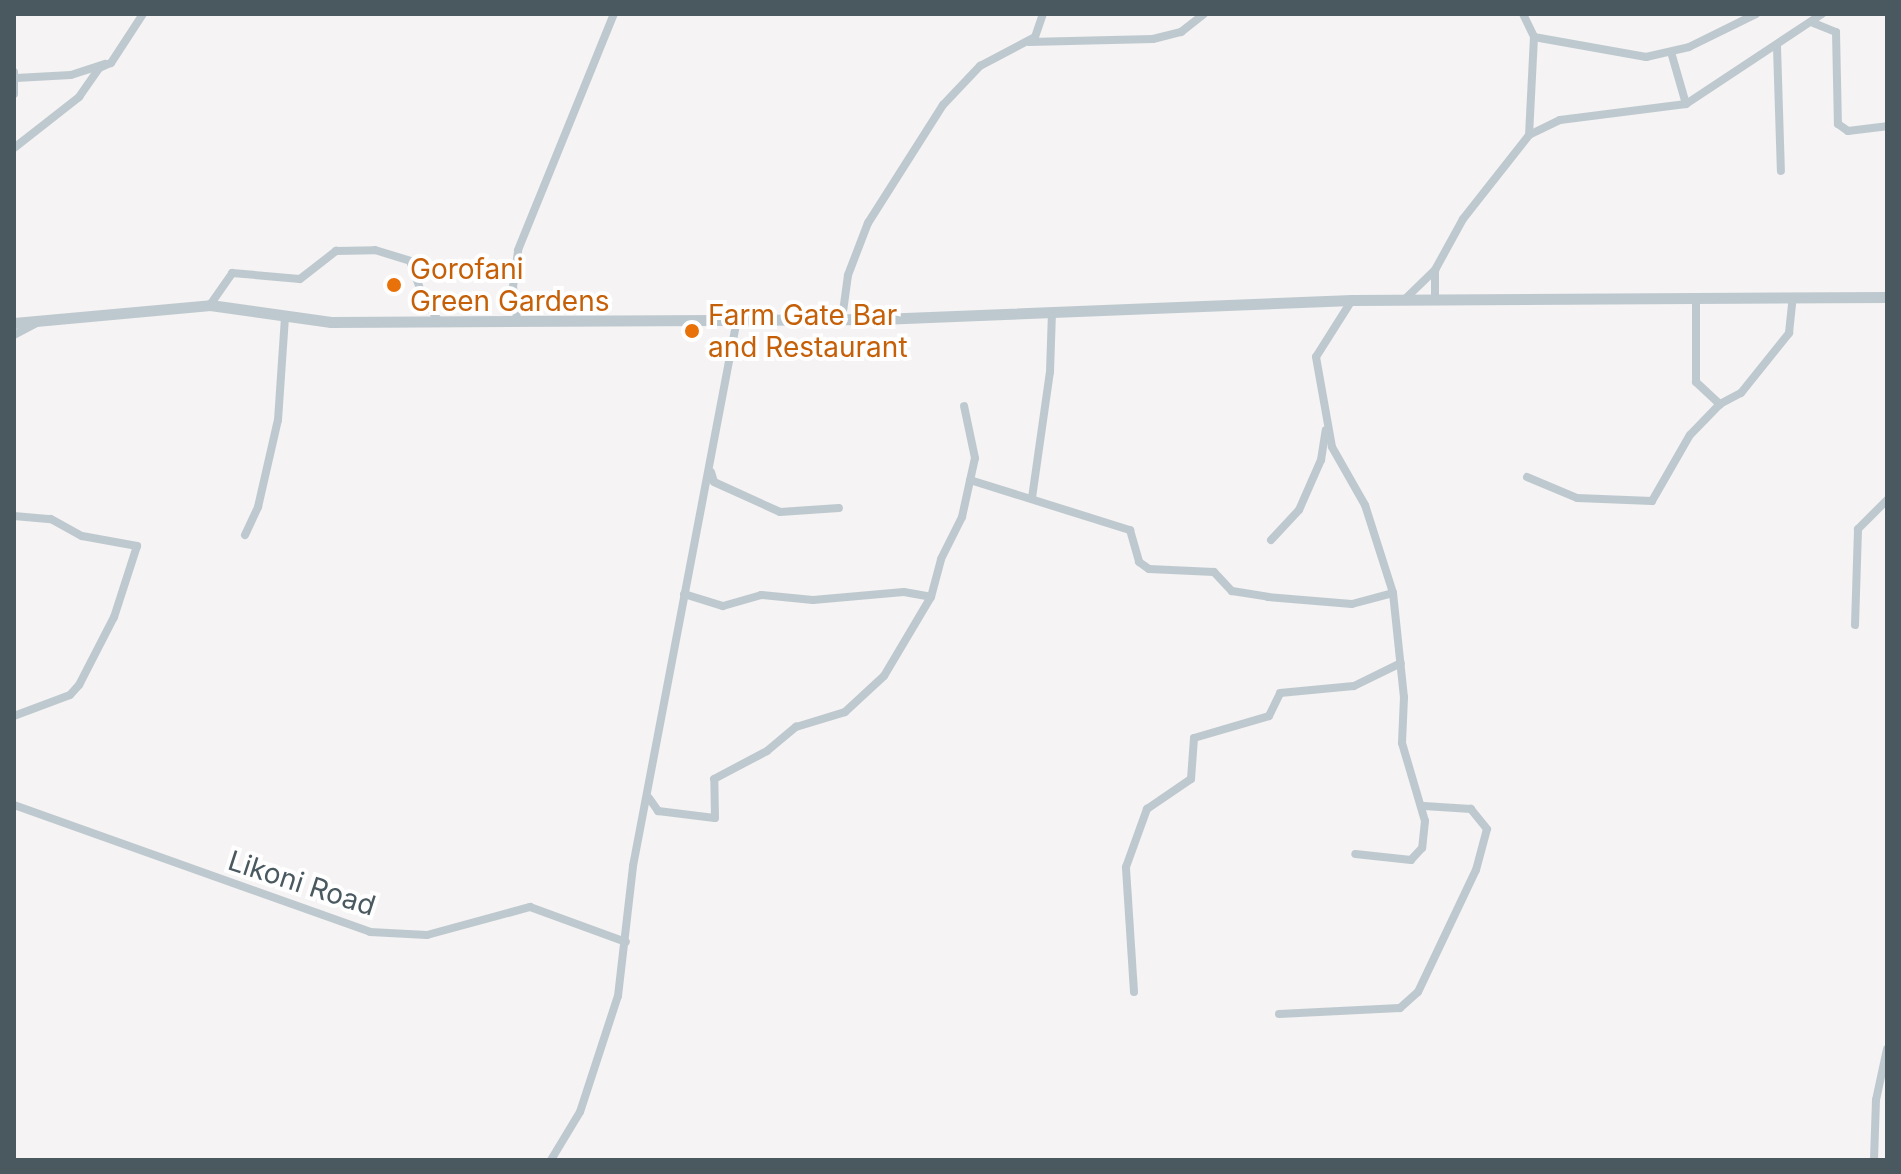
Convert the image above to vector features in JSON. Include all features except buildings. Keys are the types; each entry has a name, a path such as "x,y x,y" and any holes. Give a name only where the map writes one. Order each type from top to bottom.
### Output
{"street":[{"path":"14,148 68,108 99,68 111,63 141,14"},
{"path":"517,319 513,287 518,250 614,14"},
{"path":"1029,42 1043,14"},
{"path":"842,319 848,275 868,223 943,105 980,66 1029,42 1153,39 1181,32 1204,14"},
{"path":"1523,14 1534,37 1529,135"},
{"path":"1534,37 1638,56 1671,52 1756,14"},
{"path":"1403,301 1435,270 1463,219 1529,135 1560,120 1686,104 1777,47 1822,14"},
{"path":"1811,22 1836,32 1838,124 1848,131 1887,126"},
{"path":"1777,47 1781,171"},
{"path":"1671,52 1686,104"},
{"path":"14,94 15,75 71,75 111,63"},
{"path":"210,305 232,273 300,279 336,251 375,250 410,261 423,297 439,322"},
{"path":"1435,270 1435,299"},
{"path":"1527,477 1567,496 1647,504 1690,435 1720,404 1741,393 1789,333 1793,297"},
{"path":"14,323 210,305 331,322 439,322 517,319 842,319 1352,300 1887,297"},
{"path":"1696,298 1696,382 1720,404"},
{"path":"1352,300 1316,357 1326,426 1344,474 1375,530 1393,593 1401,663 1403,749 1424,806 1424,837 1417,855 1399,861 1355,854"},
{"path":"1032,498 1050,372 1052,312"},
{"path":"245,535 258,507 278,420 285,316"},
{"path":"551,1160 572,1130 618,996 633,866 649,797 737,319"},
{"path":"14,335 40,321"},
{"path":"649,797 658,811 715,818 714,779 767,751 796,727 853,708 884,676 931,597 970,480 973,433 964,406"},
{"path":"1271,540 1299,510 1321,460 1326,426"},
{"path":"710,469 714,482 765,508 780,512 839,508"},
{"path":"970,480 1130,530 1139,562 1149,569 1214,572 1232,591 1268,597 1352,604 1393,593"},
{"path":"1855,625 1858,529 1887,500"},
{"path":"14,516 51,519 82,536 137,546 114,617 79,685 70,695 14,716"},
{"path":"684,594 723,606 761,595 813,600 904,592 931,597"},
{"path":"1134,992 1126,867 1147,809 1191,779 1194,738 1269,716 1280,693 1354,686 1401,663"},
{"name":"Likoni Road","path":"14,805 370,932 427,935 530,907 626,942"},
{"path":"1279,1014 1400,1008 1418,992 1476,870 1487,829 1471,809 1424,806"},
{"path":"1874,1160 1876,1100 1887,1049"}],"place":[{"name":"Gorofani Green Gardens","path":"394,285"},
{"name":"Farm Gate Bar and Restaurant","path":"692,331"}]}
